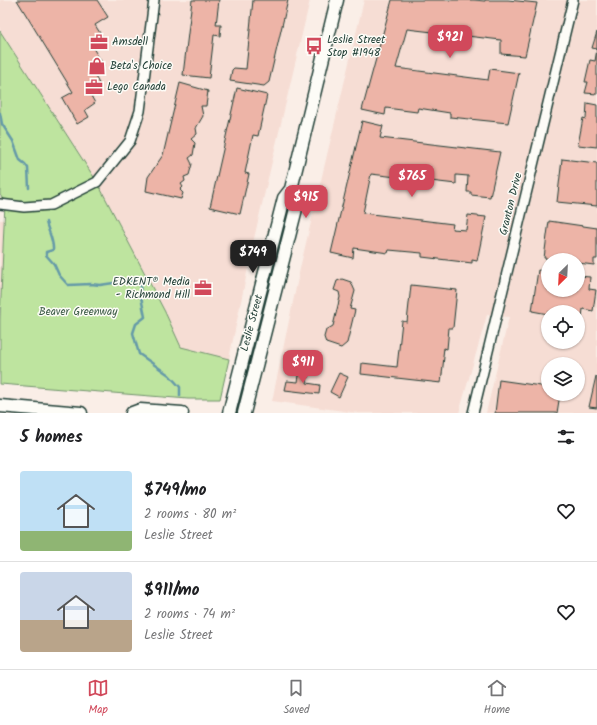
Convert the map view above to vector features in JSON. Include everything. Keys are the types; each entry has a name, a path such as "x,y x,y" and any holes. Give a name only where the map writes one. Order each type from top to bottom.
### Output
{"main road":[{"name":"Leslie Street","path":"229,413 284,198 291,190 336,0"},
{"name":"Leslie Street","path":"244,413 298,201 291,190"},
{"path":"0,406 81,413"},
{"path":"132,413 140,410 182,413"}],"street":[{"path":"0,204 24,207 50,205 97,182 130,141 140,111 154,0"},
{"name":"Granton Drive","path":"473,413 573,0"}],"shaded area":[{"path":"0,0 310,0 255,234 229,359 181,347 165,312 97,182 0,31"},
{"path":"364,0 597,0 597,413 486,413 509,317 487,315 459,413 358,413 272,401 301,264"},
{"path":"0,220 4,220 0,319"}],"green space":[{"name":"Beaver Greenway","path":"0,31 97,182 165,312 181,347 229,359 220,399 188,399 0,384 0,319 5,202 0,195"}],"building":[{"path":"17,0 97,0 108,17 95,25 105,41 93,48 104,66 93,73 101,87 90,94 95,103 85,110 89,117 77,124 62,98 73,92"},
{"path":"192,0 219,0 216,25 221,25 220,36 214,35 209,78 183,75"},
{"path":"253,0 288,0 269,82 264,86 230,81 232,70 234,68 246,69"},
{"path":"392,0 508,0 537,3 525,56 501,54 501,40 407,29 396,68 488,80 490,69 519,73 508,123 450,117 450,113 418,108 417,112 386,108 385,115 362,110"},
{"path":"597,32 597,49 592,48"},
{"path":"597,49 597,94 585,93 588,82 585,82 590,60 595,61"},
{"path":"180,83 208,91 206,106 201,106 203,116 196,128 197,134 191,139 195,143 193,155 189,158 192,164 189,175 184,177 185,181 181,184 183,187 180,190 183,193 181,199 146,191 148,177 163,155"},
{"path":"237,88 267,95 258,136 253,135 245,173 249,174 240,214 210,207"},
{"path":"587,103 597,105 597,147 578,145 583,118 586,119"},
{"path":"362,121 383,126 380,138 500,152 490,197 471,195 471,192 467,192 468,176 456,175 456,184 371,174 363,213 453,224 452,229 466,230 468,215 486,217 477,261 472,260 472,263 422,257 422,253 389,250 388,253 354,248 353,258 331,253"},
{"path":"562,159 597,163 597,206 557,202"},
{"path":"549,221 597,228 597,259 594,259 594,265 585,264 585,253 545,253"},
{"path":"538,270 541,271 541,297 585,297 585,277 590,277 589,289 596,290 593,311 585,309 585,305 541,305 541,313 532,311"},
{"path":"342,279 351,282 355,291 350,309 355,310 347,343 341,348 326,343 324,337 326,330 333,326 340,297 339,292 334,290 337,281"},
{"path":"411,285 457,290 453,328 449,328 447,349 444,348 441,383 361,374 362,363 397,367 402,321 407,322"},
{"path":"297,359 316,361 315,371 296,368"},
{"path":"300,369 309,370 307,383 320,385 319,394 285,390 287,381 298,382"},
{"path":"339,373 348,377 339,397 330,392"},
{"path":"596,376 597,377 597,408 589,407"},
{"path":"499,380 541,386 541,401 559,401 557,413 495,413"}],"waterway":[{"path":"0,113 2,124 13,141 20,160 28,168 29,188"},
{"path":"46,222 53,247 53,250 46,252 46,255 54,264 59,275 68,285 100,285 134,280 138,281 145,317 136,324 133,333 139,354 169,375 180,387 180,396"}],"place":[{"name":"Amsdell","path":"99,42"},
{"name":"Leslie Street Stop #1948","path":"314,46"},
{"name":"Beta's Choice","path":"97,66"},
{"name":"Lego Canada","path":"94,87"},
{"name":"EDKENT® Media - Richmond Hill","path":"203,288"}]}
